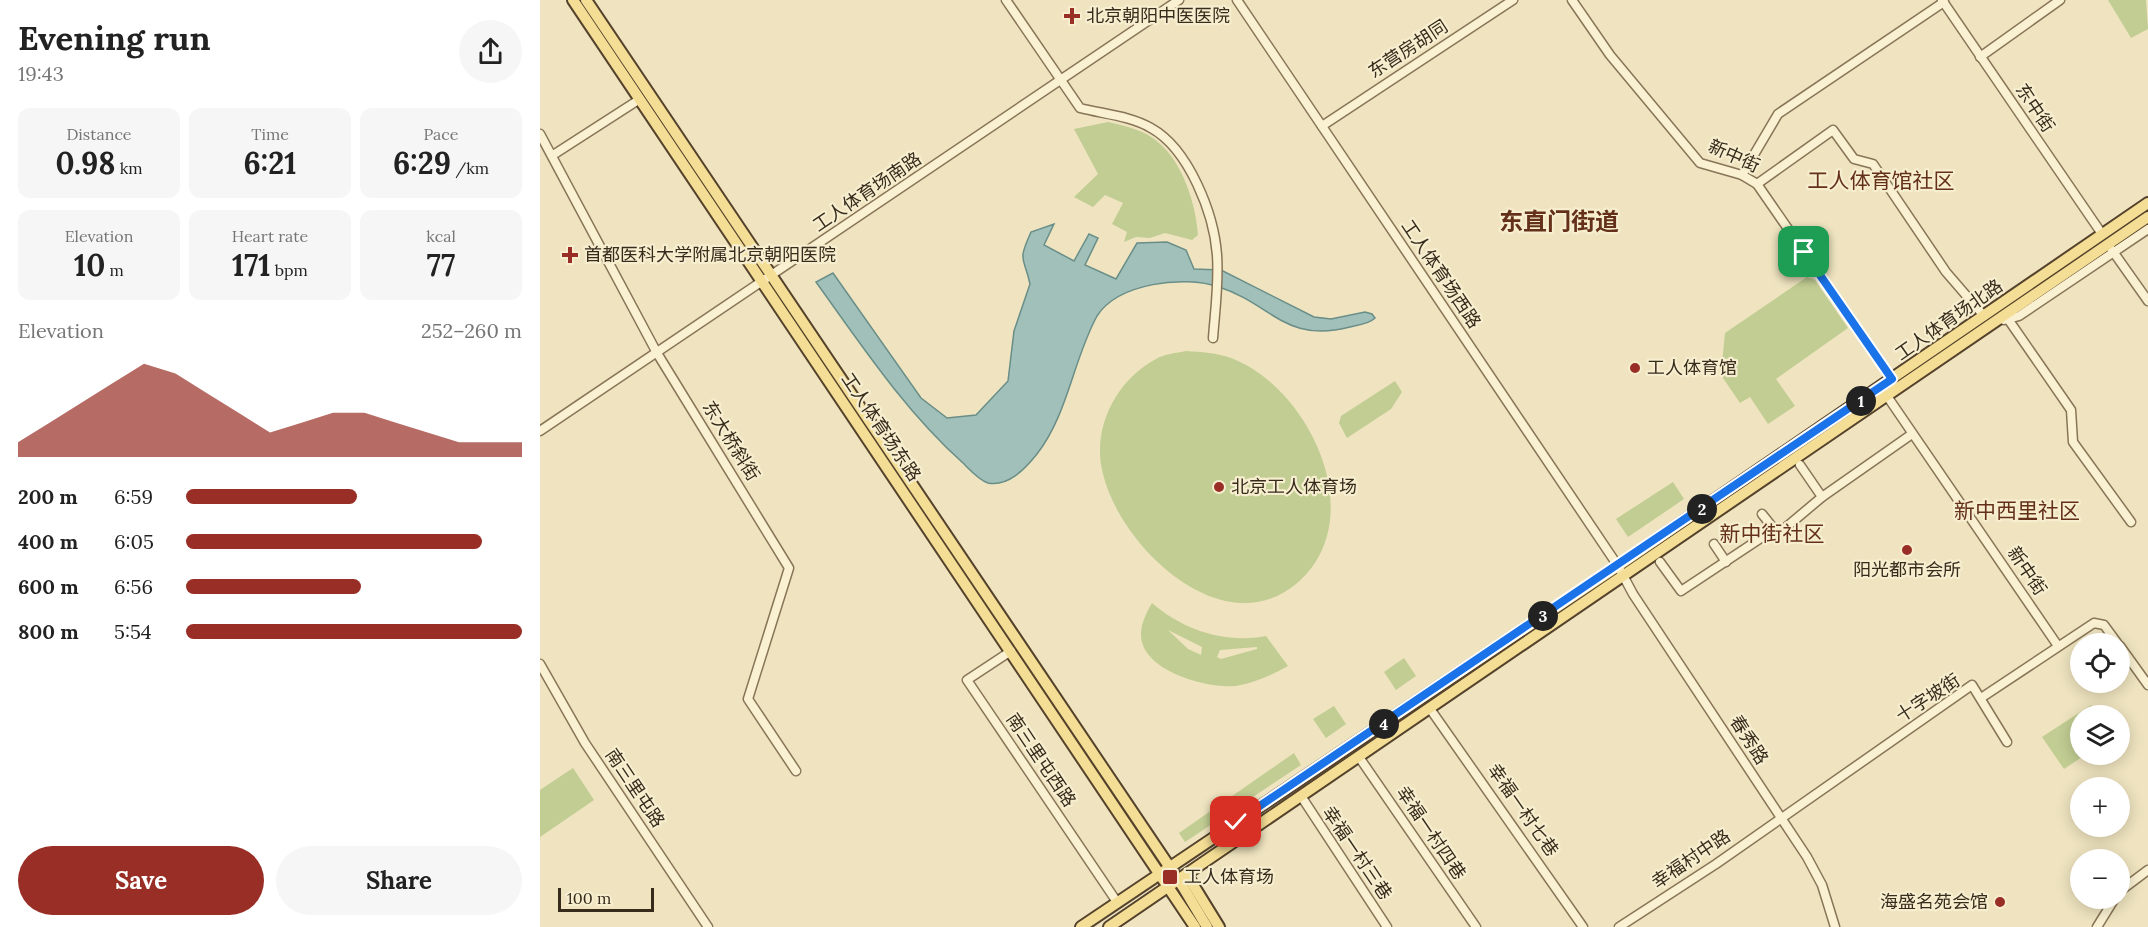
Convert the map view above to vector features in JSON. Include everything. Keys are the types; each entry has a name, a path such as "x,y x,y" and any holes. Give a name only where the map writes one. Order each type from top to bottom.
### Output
{"main road":[{"name":"工人体育场东路","path":"573,0 768,279 1166,871"},
{"name":"工人体育场东路","path":"590,3 1011,651 1166,871"},
{"name":"工人体育场北路","path":"1110,927 1359,757 1892,379 2148,203"},
{"name":"工人体育场北路","path":"1081,927 1887,396 1994,322 2111,249 2148,217"},
{"path":"1166,871 1178,880 1219,927"},
{"path":"1178,880 1194,927"},
{"path":"1178,880 1208,927"}],"street":[{"path":"1006,0 1080,108 1150,127 1164,136 1177,151 1203,197 1218,264 1213,338"},
{"name":"工人体育场南路","path":"540,431 1179,0"},
{"name":"工人体育场西路","path":"1236,0 1621,571"},
{"name":"东营房胡同","path":"1322,126 1513,0"},
{"name":"新中街","path":"1572,0 1610,55 1700,163 1742,175 1757,184 1892,379"},
{"path":"1980,57 2060,0"},
{"path":"1742,175 1778,114 1943,1"},
{"name":"东中街","path":"1943,1 2102,234"},
{"path":"553,155 640,99"},
{"path":"1757,184 1833,130 1854,159 1873,165 1946,272 1984,316"},
{"name":"东大桥斜街","path":"540,134 657,353 789,568 748,699 796,771"},
{"name":"工人体育场北路","path":"1994,322 2019,316 2111,249 2148,229"},
{"path":"2111,249 2148,301"},
{"path":"2008,319 2071,410 2073,442 2131,522"},
{"name":"新中街","path":"1887,396 2058,646"},
{"path":"1660,562 1681,591 1764,536 1778,534 1822,496 1912,434"},
{"path":"1800,465 1822,496"},
{"path":"1762,514 1778,534"},
{"path":"1714,544 1726,562"},
{"name":"春秀路","path":"1621,571 1822,885 1834,927"},
{"name":"十字坡街","path":"2078,633 2094,623 2100,623 2104,624 2111,633"},
{"name":"十字坡街","path":"1781,818 1972,685 1981,698 2070,638"},
{"name":"南三里屯西路","path":"1011,651 967,680 1117,902"},
{"name":"十字坡街","path":"2130,660 2148,685"},
{"name":"南三里屯路","path":"540,664 585,743 708,927"},
{"path":"1981,698 2007,742"},
{"name":"幸福一村七巷","path":"1433,713 1583,927"},
{"name":"幸福一村四巷","path":"1359,757 1476,927"},
{"name":"幸福一村三巷","path":"1301,796 1387,927"},
{"name":"幸福村中路","path":"1619,927 1781,818"},
{"path":"2130,884 2148,870"},
{"path":"2097,927 2108,909"}],"green space":[{"path":"2108,0 2146,0 2148,29 2131,38"},
{"path":"1108,122 1148,135 1167,151 1175,162 1187,185 1197,223 1198,235 1192,240 1165,233 1150,238 1136,237 1124,242 1127,232 1112,224 1123,203 1105,195 1093,207 1074,197 1098,174 1074,129"},
{"path":"1807,277 1815,280 1848,328 1776,379 1795,406 1768,424 1750,397 1740,403 1721,375 1725,333"},
{"name":"北京工人体育场","path":"1186,351 1226,356 1260,374 1286,397 1307,426 1322,459 1330,493 1329,526 1318,557 1296,584 1267,600 1237,603 1207,595 1178,579 1152,557 1130,530 1113,502 1103,474 1100,457 1104,423 1118,393 1142,368 1156,359"},
{"path":"1395,381 1402,392 1391,409 1347,438 1339,423 1341,416"},
{"path":"1673,482 1684,499 1628,537 1616,519"},
{"path":"1152,603 1177,621 1205,633 1235,638 1266,636 1288,666 1250,683 1236,686 1193,681 1178,675 1163,668 1151,658 1144,647 1141,630","holes":["1168,630 1202,647 1201,655 1188,649","1257,647 1257,649 1221,659 1217,657 1220,650"]},
{"path":"1404,658 1416,676 1396,690 1384,672"},
{"path":"1334,706 1346,724 1326,738 1313,719"},
{"path":"2070,719 2070,765 2064,769 2042,737"},
{"path":"1294,753 1301,765 1185,842 1179,833"},
{"path":"573,768 594,800 540,837 540,790"}],"water":[{"path":"1054,224 1044,245 1074,261 1089,234 1098,238 1085,265 1116,279 1137,243 1167,242 1186,250 1194,269 1221,270 1314,317 1331,319 1365,312 1372,314 1375,318 1367,323 1350,327 1328,331 1310,330 1280,320 1237,294 1205,283 1171,282 1136,289 1107,305 1097,316 1056,422 1037,454 1009,480 995,484 988,483 981,480 942,443 903,400 816,282 833,273 921,398 947,418 976,415 1008,381 1014,331 1030,284 1023,259 1024,249 1031,232"}],"place":[{"name":"北京朝阳中医医院","path":"1072,16"},
{"name":"首都医科大学附属北京朝阳医院","path":"570,255"},
{"name":"工人体育馆","path":"1635,368"},
{"name":"北京工人体育场","path":"1219,487"},
{"name":"阳光都市会所","path":"1907,550"},
{"name":"工人体育场","path":"1170,877"},
{"name":"海盛名苑会馆","path":"2000,902"}],"district":[{"name":"工人体育馆社区","path":"1881,181"},
{"name":"东直门街道","path":"1559,222"},
{"name":"新中西里社区","path":"2017,511"},
{"name":"新中街社区","path":"1772,534"}],"route":[{"path":"1236,822 1892,379 1804,252"}]}
